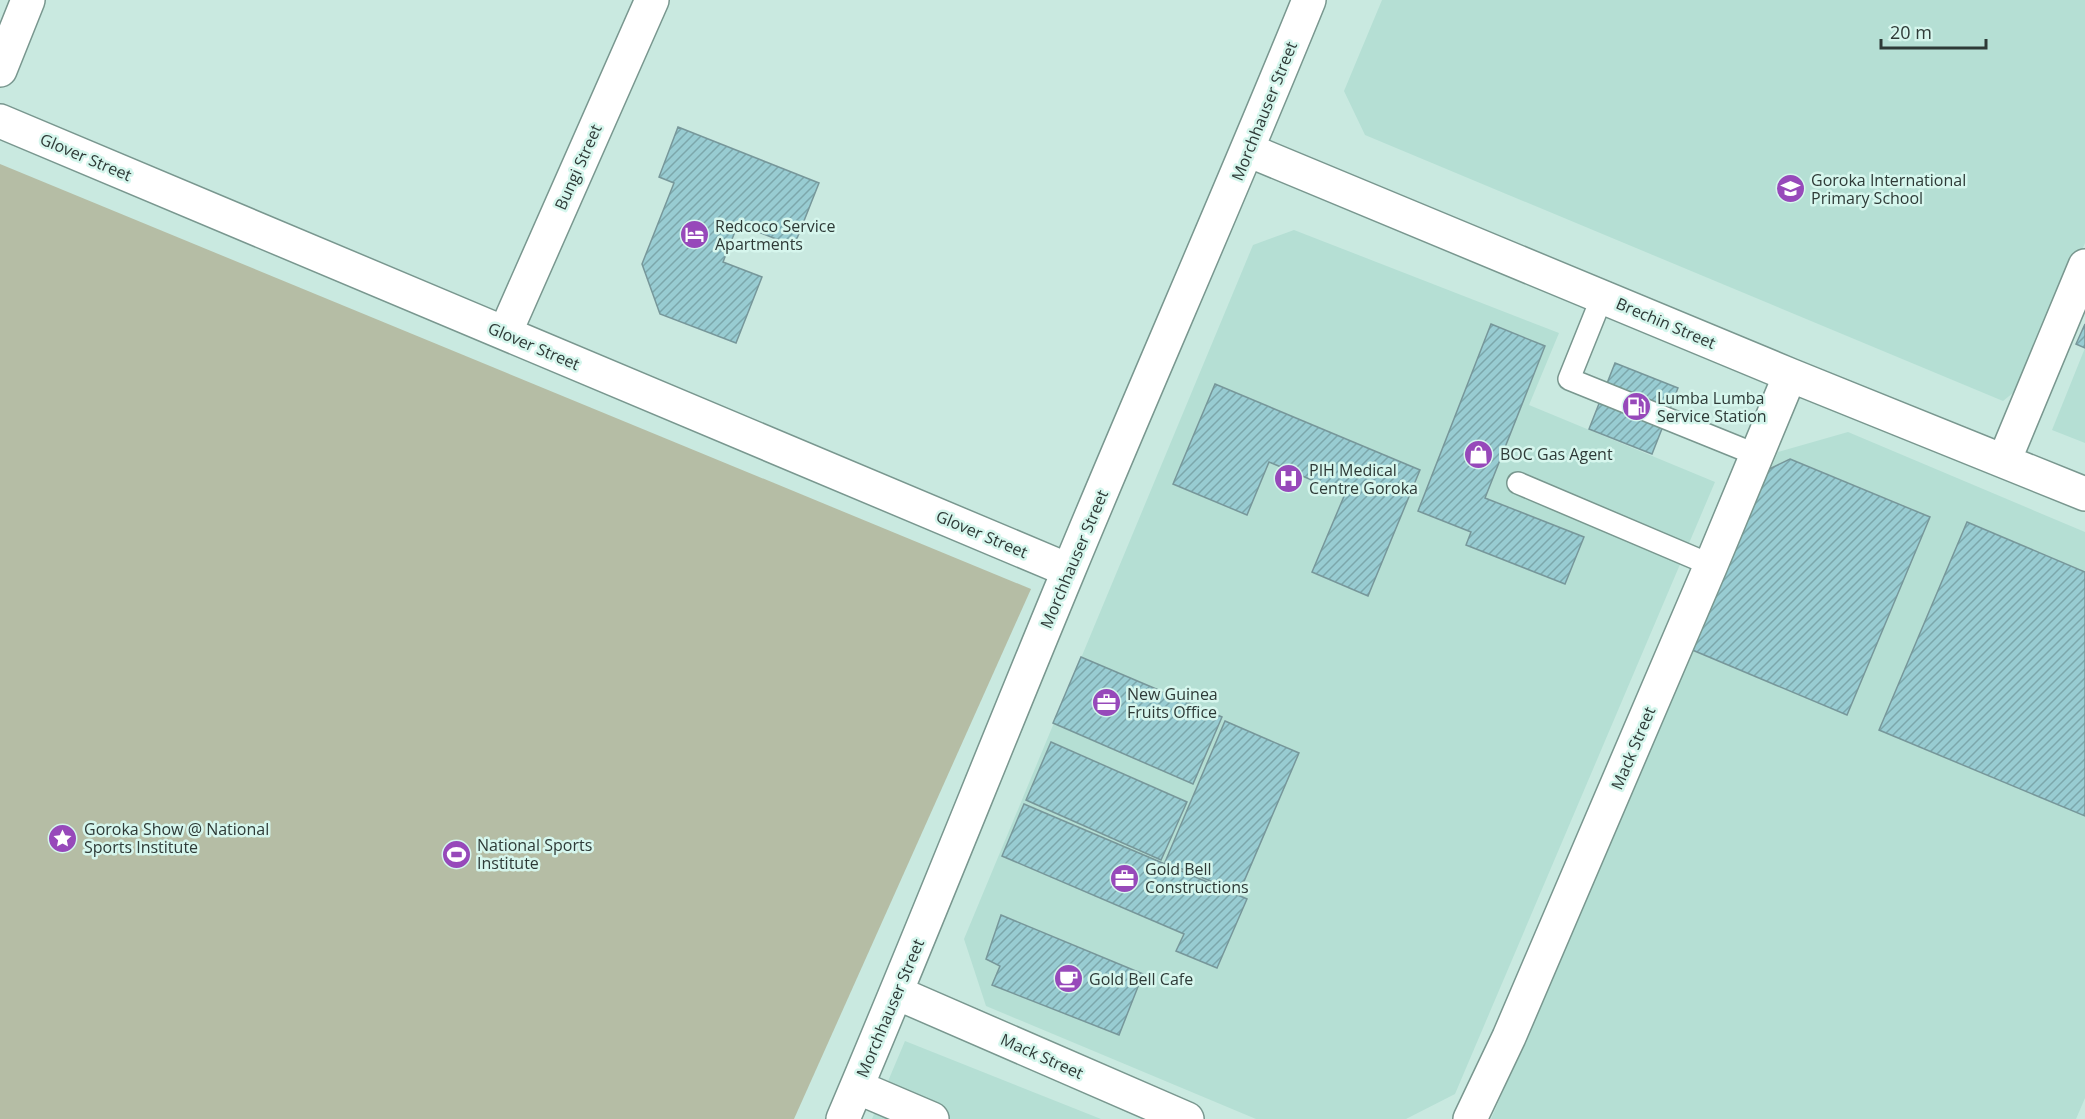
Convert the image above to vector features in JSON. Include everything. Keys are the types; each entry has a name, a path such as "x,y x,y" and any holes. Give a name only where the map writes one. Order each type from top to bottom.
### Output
{"street":[{"path":"0,70 28,0"},
{"name":"Bungi Street","path":"505,333 652,0"},
{"name":"Morchhauser Street","path":"843,1119 897,993 1068,570 1248,150 1309,0"},
{"name":"Glover Street","path":"0,121 1068,570"},
{"name":"Brechin Street","path":"1248,150 1790,375 2085,494"},
{"path":"2004,461 2085,266"},
{"name":"Mack Street","path":"1470,1119 1509,1037 1790,375"},
{"name":"Mack Street","path":"897,993 1187,1119"},
{"path":"856,1087 932,1119"}],"lane":[{"path":"1602,297 1569,379 1757,455"},
{"path":"1518,483 1711,565"}],"shaded area":[{"name":"Goroka International Primary School","path":"1382,0 2085,0 2085,243 2029,380 2003,401 1365,135 1344,91"},
{"name":"National Sports Institute","path":"0,164 1031,589 794,1119 0,1119"},
{"path":"1294,230 1559,333 1529,405 1715,482 1455,1094 1406,1119 1256,1119 986,1006 964,939 1253,245"},
{"path":"2085,348 2085,443 2052,430"},
{"path":"1848,432 2085,532 2085,1098 2076,1119 1491,1119 1778,452"},
{"path":"905,1041 1101,1119 872,1119"}],"building":[{"name":"Redcoco Service Apartments","path":"678,127 819,183 794,246 738,224 723,262 762,277 736,343 660,314 642,264 674,183 659,177"},
{"path":"1491,324 1545,346 1485,498 1584,537 1565,584 1466,545 1471,532 1418,511"},
{"path":"2085,324 2085,348 2076,344"},
{"path":"1615,363 1678,388 1652,454 1589,429"},
{"path":"1215,384 1420,470 1368,596 1312,572 1345,494 1269,462 1247,515 1173,484"},
{"path":"1790,459 1930,517 1847,715 1690,649 1763,472"},
{"path":"1967,522 2085,572 2085,816 1879,730"},
{"path":"1081,657 1222,717 1193,784 1053,723"},
{"path":"1225,721 1299,753 1239,893 1165,862"},
{"path":"1051,742 1187,802 1161,860 1026,800"},
{"name":"Gold Bell Constructions","path":"1024,804 1247,899 1217,968 1176,951 1184,934 1002,856"},
{"name":"Gold Bell Cafe","path":"1001,915 1143,974 1119,1035 992,985 1000,966 986,959"}],"place":[{"name":"Goroka International Primary School","path":"1790,189"},
{"name":"Redcoco Service Apartments","path":"694,235"},
{"name":"Lumba Lumba Service Station","path":"1636,407"},
{"name":"BOC Gas Agent","path":"1479,454"},
{"name":"PIH Medical Centre Goroka","path":"1288,479"},
{"name":"New Guinea Fruits Office","path":"1106,703"},
{"name":"Goroka Show @ National Sports Institute","path":"63,838"},
{"name":"National Sports Institute","path":"456,854"},
{"name":"Gold Bell Constructions","path":"1124,878"},
{"name":"Gold Bell Cafe","path":"1068,979"}]}
